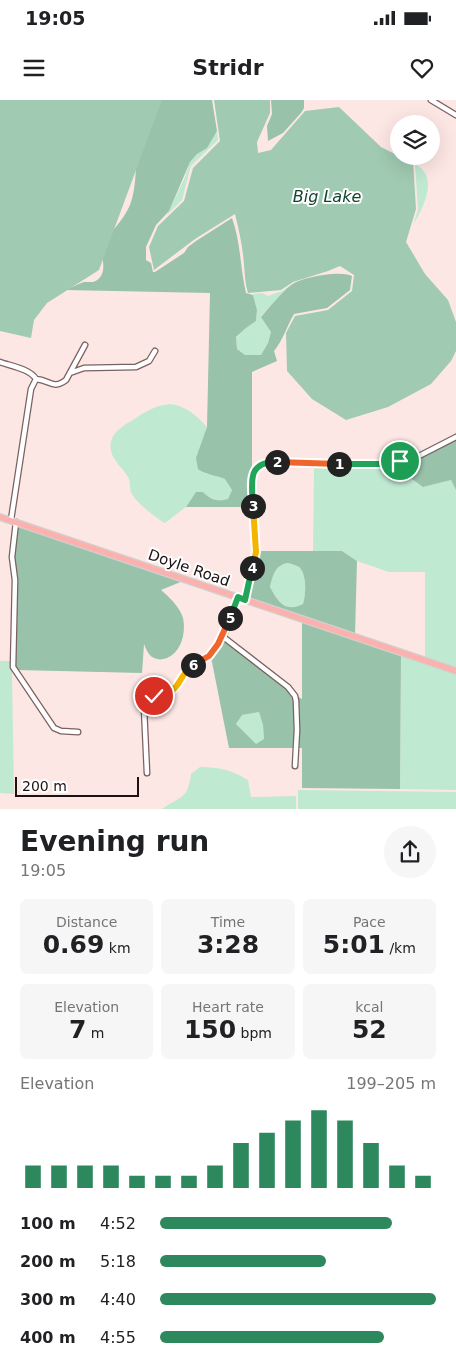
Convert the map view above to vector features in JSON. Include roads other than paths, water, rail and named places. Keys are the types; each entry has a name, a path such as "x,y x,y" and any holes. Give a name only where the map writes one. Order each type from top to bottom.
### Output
{"main road":[{"name":"Doyle Road","path":"0,516 456,671"}],"street":[{"path":"431,100 456,115"},
{"path":"0,362 25,371 36,379 58,385 66,380 85,345"},
{"path":"70,373 84,368 136,367 150,361 156,352"},
{"path":"36,379 31,389 14,521 12,557 15,580 12,667 54,728 61,731 78,732"},
{"path":"245,600 256,552 252,476 256,468 268,462 386,464 417,457 456,437"},
{"path":"147,773 144,740 144,708 146,700 149,697 167,694 175,690 188,670 209,656 222,636 238,597"},
{"path":"222,636 288,687 295,696 297,730 295,766"}],"water":[{"path":"0,100 162,100 99,270 47,303 34,320 31,338 0,331"},
{"name":"Big Lake","path":"214,100 270,100 270,113 257,142 258,153 271,150 305,111 339,107 381,147 390,152 390,165 413,165 416,209 406,242 425,274 448,300 456,322 456,351 451,361 431,384 388,407 346,420 312,399 287,371 286,333 295,316 328,310 352,291 354,275 340,266 293,282 281,290 248,293 242,246 235,214 195,239 154,270 149,247 158,226 184,201 193,168 220,141"}]}
